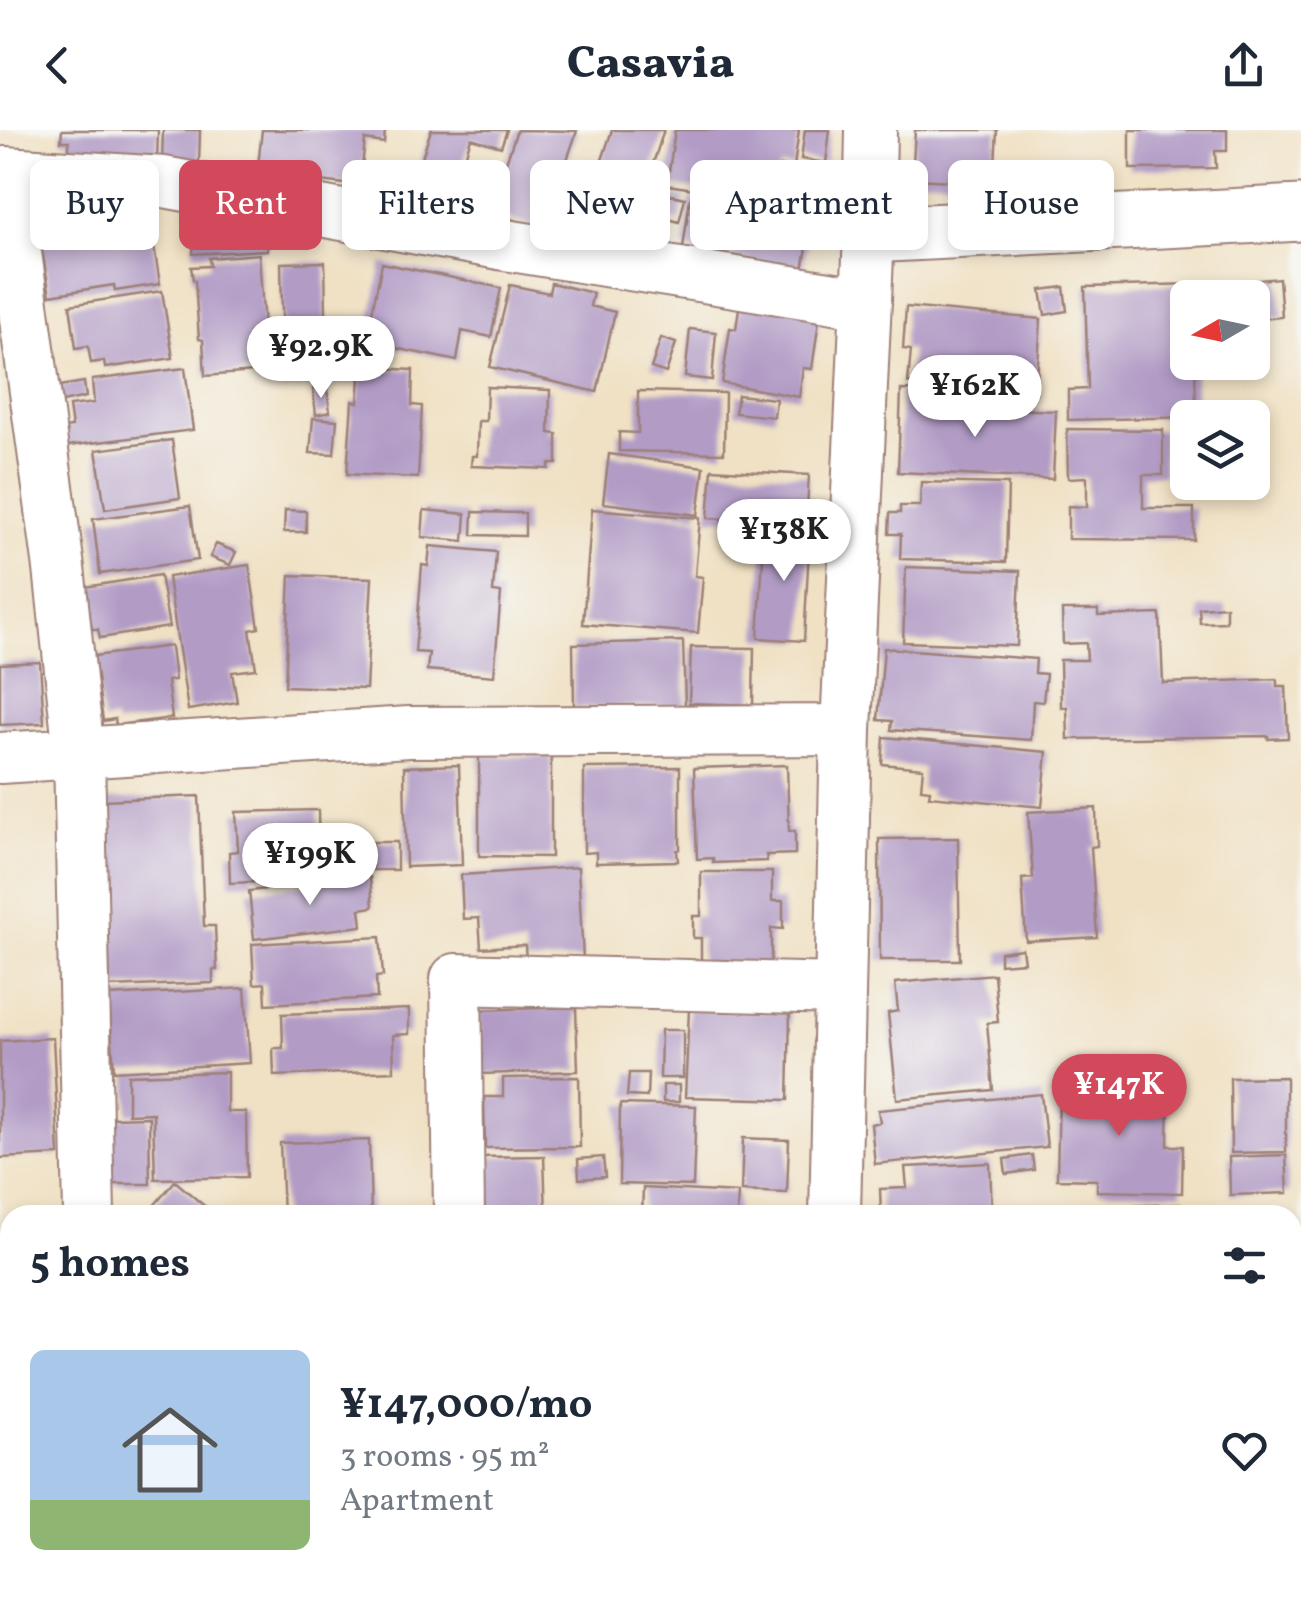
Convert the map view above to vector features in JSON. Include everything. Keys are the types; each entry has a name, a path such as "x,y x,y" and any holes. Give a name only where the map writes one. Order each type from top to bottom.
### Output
{"street":[{"path":"870,160 871,130"},
{"path":"90,1205 79,753 59,568 2,172 164,182 498,244 866,303"},
{"path":"928,232 1301,213"},
{"path":"835,1205 846,730 868,250"},
{"path":"0,758 409,732 846,730"},
{"path":"459,1205 456,979 840,989"}],"building":[{"path":"62,130 158,130 157,160 69,154 69,141 61,141"},
{"path":"163,130 200,130 199,160 162,164"},
{"path":"262,130 385,130 384,143 365,140 363,160 342,160 342,184 322,181 322,160 259,160"},
{"path":"431,130 507,130 501,147 471,138 464,160 421,160"},
{"path":"517,130 577,131 567,160 530,160 530,226 510,219 510,160 507,160"},
{"path":"612,130 664,130 654,160 602,160"},
{"path":"675,130 799,130 795,160 690,160 690,188 670,185"},
{"path":"805,130 830,130 826,160 801,159"},
{"path":"915,130 997,130 995,160 948,160 948,181 928,180 928,160 913,160"},
{"path":"1130,130 1227,130 1227,151 1215,151 1216,168 1130,169"},
{"path":"670,194 685,198 679,222 670,219"},
{"path":"690,199 690,249 683,248"},
{"path":"42,250 155,250 160,284 115,291 114,285 50,295"},
{"path":"193,250 267,250 193,254"},
{"path":"723,250 807,250 803,270 722,256"},
{"path":"259,254 267,371 205,376 191,267 210,266 209,258"},
{"path":"325,262 327,364 283,365 281,263"},
{"path":"382,263 501,288 491,337 462,331 457,361 366,342"},
{"path":"1279,278 1282,317 1270,318 1270,280 1258,280"},
{"path":"551,283 593,293 590,306 615,312 597,392 490,367 510,285 549,293"},
{"path":"1170,285 1170,380 1195,380 1196,400 1170,400 1170,418 1068,420 1068,390 1088,389 1085,287"},
{"path":"1064,287 1067,311 1045,315 1041,290"},
{"path":"162,291 173,358 105,368 104,361 91,363 88,346 76,348 70,305"},
{"path":"740,301 820,313 812,369 803,368 799,397 722,383 730,328 736,329"},
{"path":"906,307 1041,319 1036,393 908,383 911,350 903,349"},
{"path":"690,329 716,332 712,380 685,377"},
{"path":"661,338 676,343 666,373 651,368"},
{"path":"361,367 413,370 412,405 422,406 418,478 347,474 352,401 358,402"},
{"path":"185,368 193,430 67,446 64,428 72,427 69,406 94,403 92,380"},
{"path":"84,382 86,397 62,402 60,386"},
{"path":"487,387 550,390 549,433 557,434 557,464 549,464 549,469 471,466 472,456 477,456 478,421 486,421"},
{"path":"327,388 330,412 316,415 313,389"},
{"path":"901,390 922,391 922,405 1056,411 1053,479 898,472"},
{"path":"638,391 725,393 724,453 619,451 619,432 638,433"},
{"path":"738,395 776,399 774,417 735,413"},
{"path":"313,418 337,420 334,454 310,453"},
{"path":"1067,429 1163,430 1163,475 1143,475 1143,508 1194,508 1194,540 1068,539 1068,506 1087,507 1087,477 1068,478"},
{"path":"172,440 180,498 105,509 96,450"},
{"path":"609,454 704,467 698,515 603,503"},
{"path":"712,469 809,475 806,524 708,518"},
{"path":"921,482 1008,484 1006,562 900,559 901,534 889,534 890,513 900,513 900,506 920,506"},
{"path":"190,506 198,560 100,574 93,519"},
{"path":"592,509 700,518 695,576 703,577 698,633 583,624"},
{"path":"285,510 306,511 306,532 284,532"},
{"path":"424,510 466,514 464,541 422,537"},
{"path":"473,512 525,513 525,536 472,535"},
{"path":"765,526 810,529 804,641 758,638"},
{"path":"216,544 236,552 230,565 210,557"},
{"path":"430,546 496,552 493,592 501,593 494,676 427,670 429,653 415,652 422,565 428,566"},
{"path":"249,565 259,628 250,630 256,669 232,672 237,702 188,710 168,577"},
{"path":"906,567 1020,571 1017,646 903,642"},
{"path":"160,575 169,627 100,638 98,629 92,629 85,587"},
{"path":"290,575 372,578 366,689 285,686"},
{"path":"1226,606 1226,622 1200,623 1199,608"},
{"path":"1062,610 1098,610 1098,616 1160,614 1163,683 1277,679 1277,686 1286,686 1288,738 1068,739 1067,707 1061,707 1060,660 1087,660 1086,643 1063,644"},
{"path":"683,641 685,705 574,708 573,644"},
{"path":"171,646 175,680 167,681 172,718 116,725 115,719 103,721 94,656"},
{"path":"691,647 754,648 753,705 689,703"},
{"path":"884,648 1036,659 1035,673 1046,674 1043,702 1033,701 1031,740 891,730 892,721 878,720"},
{"path":"40,662 44,723 0,725 0,664"},
{"path":"884,737 1047,752 1042,807 929,796 930,790 921,789 923,768 882,764"},
{"path":"479,756 551,757 551,857 479,856"},
{"path":"459,765 462,865 406,867 404,767"},
{"path":"787,765 789,831 795,831 795,854 766,855 767,861 713,863 713,858 697,859 694,768"},
{"path":"680,767 678,861 596,863 596,852 584,853 584,768"},
{"path":"199,796 204,926 215,926 217,970 213,970 213,983 110,987 103,800"},
{"path":"1096,808 1097,846 1091,847 1097,937 1026,941 1022,879 1033,878 1028,812"},
{"path":"318,810 319,872 253,875 253,882 230,883 229,852 238,851 236,812"},
{"path":"958,838 960,960 880,960 879,839"},
{"path":"372,842 397,842 397,870 372,870"},
{"path":"578,867 583,959 526,962 525,945 481,948 479,918 463,919 461,875"},
{"path":"701,872 772,872 772,901 783,901 783,929 771,928 771,967 701,967 701,938 693,938 693,916 701,916"},
{"path":"370,877 373,907 360,909 362,926 254,939 249,891"},
{"path":"380,937 383,976 376,977 377,998 266,1004 265,983 254,984 252,944"},
{"path":"1022,949 1024,962 1000,964 1000,952"},
{"path":"994,974 998,1022 987,1023 993,1090 897,1099 888,1013 898,1011 895,983"},
{"path":"245,988 250,1063 114,1071 109,996"},
{"path":"576,1007 578,1071 480,1074 479,1010"},
{"path":"409,1009 409,1034 393,1035 394,1071 274,1076 273,1048 283,1048 282,1014"},
{"path":"689,1009 790,1013 788,1100 685,1097"},
{"path":"661,1030 683,1030 683,1078 660,1078"},
{"path":"53,1038 59,1155 0,1158 0,1041"},
{"path":"227,1072 227,1112 246,1112 247,1177 155,1179 153,1113 128,1114 128,1075"},
{"path":"629,1073 648,1073 647,1097 627,1096"},
{"path":"579,1077 580,1147 485,1148 484,1097 503,1097 503,1078"},
{"path":"1286,1077 1286,1152 1231,1153 1230,1078"},
{"path":"1097,1084 1169,1085 1168,1146 1183,1146 1182,1193 1097,1191 1097,1180 1057,1179 1059,1092 1096,1093"},
{"path":"663,1085 679,1085 679,1102 663,1102"},
{"path":"1041,1094 1047,1147 875,1164 871,1124 880,1122 878,1110"},
{"path":"620,1104 696,1106 693,1186 619,1184"},
{"path":"149,1117 150,1184 110,1184 109,1118"},
{"path":"743,1138 789,1140 787,1193 741,1191"},
{"path":"369,1140 371,1205 283,1205 280,1143"},
{"path":"1032,1155 1034,1170 1006,1174 1004,1159"},
{"path":"1286,1155 1288,1193 1230,1195 1229,1157"},
{"path":"544,1156 546,1205 479,1205 479,1157"},
{"path":"603,1157 605,1177 579,1179 578,1159"},
{"path":"990,1163 992,1205 881,1205 880,1189 907,1188 905,1167"},
{"path":"175,1181 203,1205 155,1205"},
{"path":"643,1188 738,1193 737,1205 642,1205"}]}
